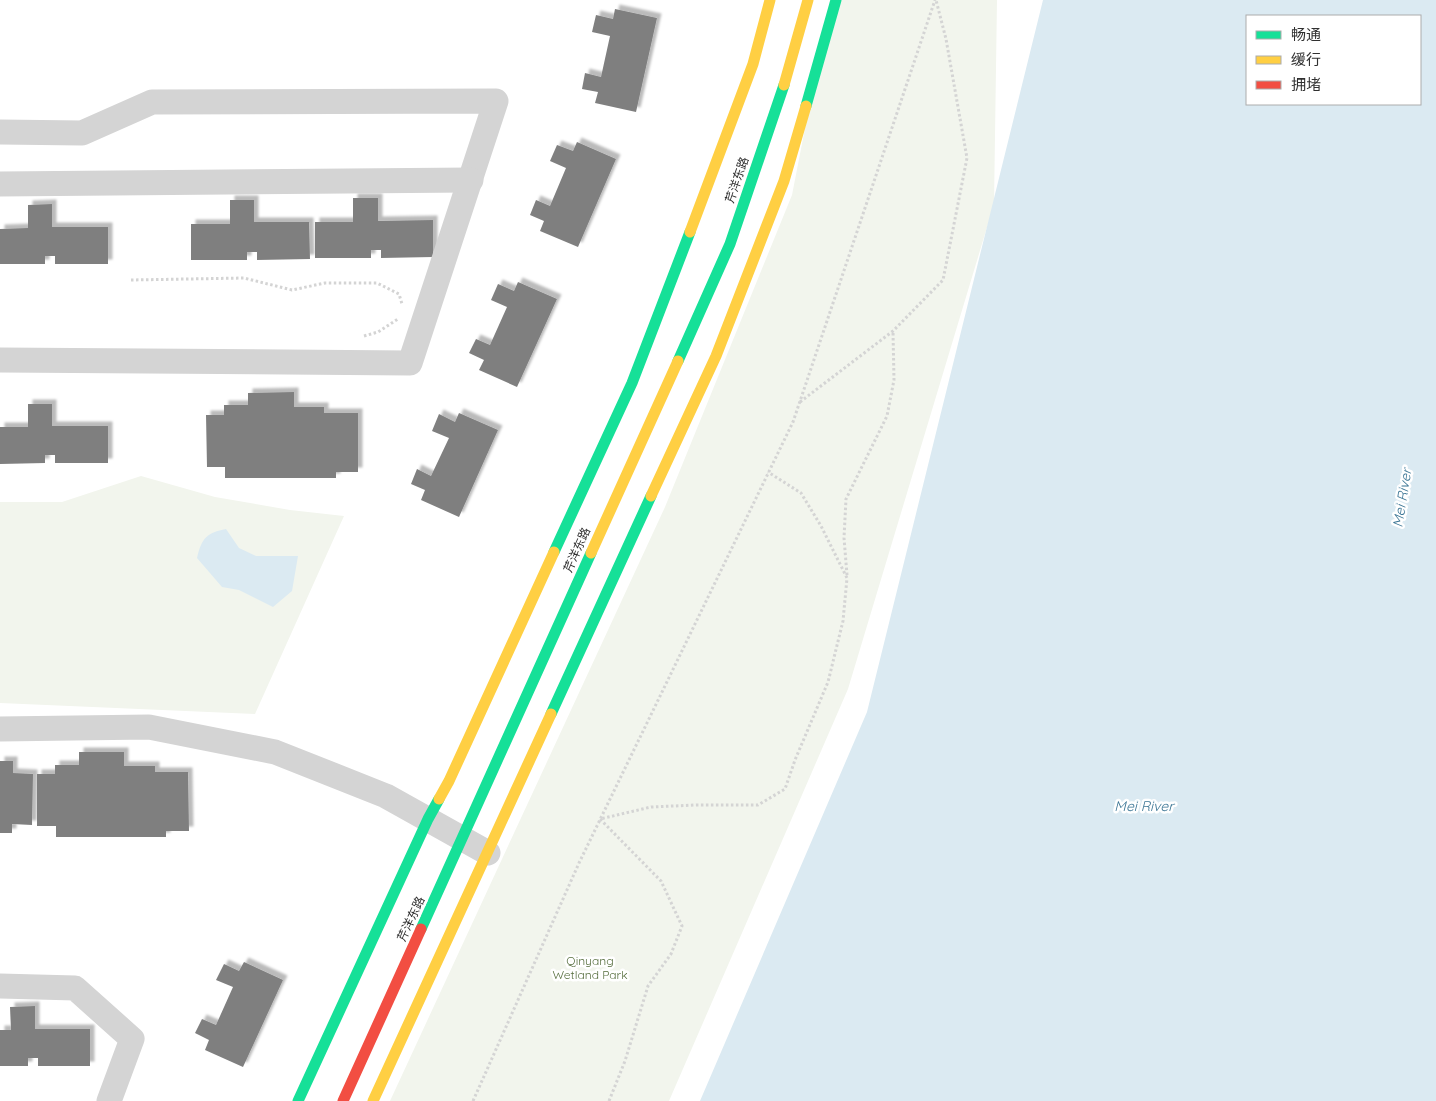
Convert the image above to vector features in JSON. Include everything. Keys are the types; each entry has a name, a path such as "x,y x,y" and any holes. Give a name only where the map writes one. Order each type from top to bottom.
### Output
{"main road":[{"path":"298,1101 428,819 449,781 632,383 753,64 770,0"},
{"name":"芹洋东路","path":"343,1101 463,839 730,244 782,91 808,0"},
{"path":"373,1101 716,356 784,181 836,0"}],"street":[{"path":"0,132 82,133 152,102 496,101 410,363 0,360"},
{"path":"0,184 471,180"},
{"path":"0,728 149,727 275,752 386,796 488,853"},
{"path":"0,986 75,988 132,1039 109,1101"}],"path":[{"path":"799,402 893,331 943,280 967,158 946,39 935,0"},
{"path":"473,1101 579,863 793,422 935,0"},
{"path":"131,280 244,278 292,290 326,283 377,283 399,294 403,307"},
{"path":"360,337 378,332 406,314"},
{"path":"600,819 651,808 696,805 758,805 785,789 794,760 828,682 843,621 847,578 844,538 846,499 887,416 894,380 893,331"},
{"path":"768,472 801,493 821,526 847,578"},
{"path":"600,819 661,881 682,926 671,954 648,986 625,1061 609,1101"}],"green space":[{"name":"Qinyang Wetland Park","path":"830,0 997,0 994,204 848,689 669,1101 390,1101 665,507 792,195"},
{"path":"141,476 215,497 290,510 344,516 255,714 0,703 0,502 62,502"}],"water":[{"name":"Mei River","path":"1043,0 1436,0 1436,1101 700,1101 867,712"},
{"path":"226,529 239,548 256,556 298,556 292,591 273,607 239,590 222,587 197,558 206,537 214,532"}],"building":[{"path":"615,9 657,18 636,112 595,103 598,92 582,89 585,73 601,77 610,36 592,32 596,15 613,19"},
{"path":"577,142 616,159 578,247 540,231 544,221 530,215 536,200 550,206 566,168 550,161 557,145 573,151"},
{"path":"353,198 378,198 378,221 433,220 433,257 381,258 381,250 371,250 371,258 315,258 315,222 353,222"},
{"path":"230,200 254,200 254,222 309,222 310,259 257,260 257,252 247,252 247,260 191,260 191,224 230,224"},
{"path":"52,204 52,227 108,227 108,264 55,264 55,256 45,256 45,264 0,264 0,229 28,228 28,205"},
{"path":"518,282 557,299 517,387 479,370 484,360 469,353 476,339 490,345 507,307 491,300 498,284 514,291"},
{"path":"294,392 294,407 324,407 324,413 358,413 358,472 336,472 336,478 225,478 225,467 207,467 206,415 224,415 224,405 248,405 248,393"},
{"path":"28,404 52,404 52,426 108,426 108,463 55,463 55,455 45,455 45,463 0,464 0,427 28,427"},
{"path":"459,413 498,430 459,517 421,500 425,490 411,484 417,469 431,476 449,438 432,431 439,414 455,422"},
{"path":"79,752 124,752 124,766 155,766 155,772 188,772 189,831 166,831 166,837 56,837 56,826 37,826 37,774 55,774 55,765 79,765"},
{"path":"0,761 13,761 13,773 33,774 32,825 12,824 12,833 0,833"},
{"path":"244,962 283,980 243,1067 205,1050 209,1040 195,1033 202,1019 216,1025 233,987 216,980 224,964 239,971"},
{"path":"35,1006 35,1029 90,1029 90,1066 38,1066 38,1058 28,1058 28,1066 0,1066 0,1030 11,1030 10,1007"}],"traffic: fast":[{"path":"806,106 836,0"},
{"path":"678,361 730,244 784,85"},
{"path":"554,552 632,383 690,232"},
{"path":"551,714 651,496"},
{"path":"421,929 591,553"},
{"path":"298,1101 428,819 439,799"}],"traffic: slow":[{"path":"690,232 753,64 770,0"},
{"path":"784,85 808,0"},
{"path":"651,496 716,356 784,181 806,106"},
{"path":"591,553 678,361"},
{"path":"439,799 554,552"},
{"path":"373,1101 551,714"}],"traffic: jam":[{"path":"343,1101 421,929"}]}
